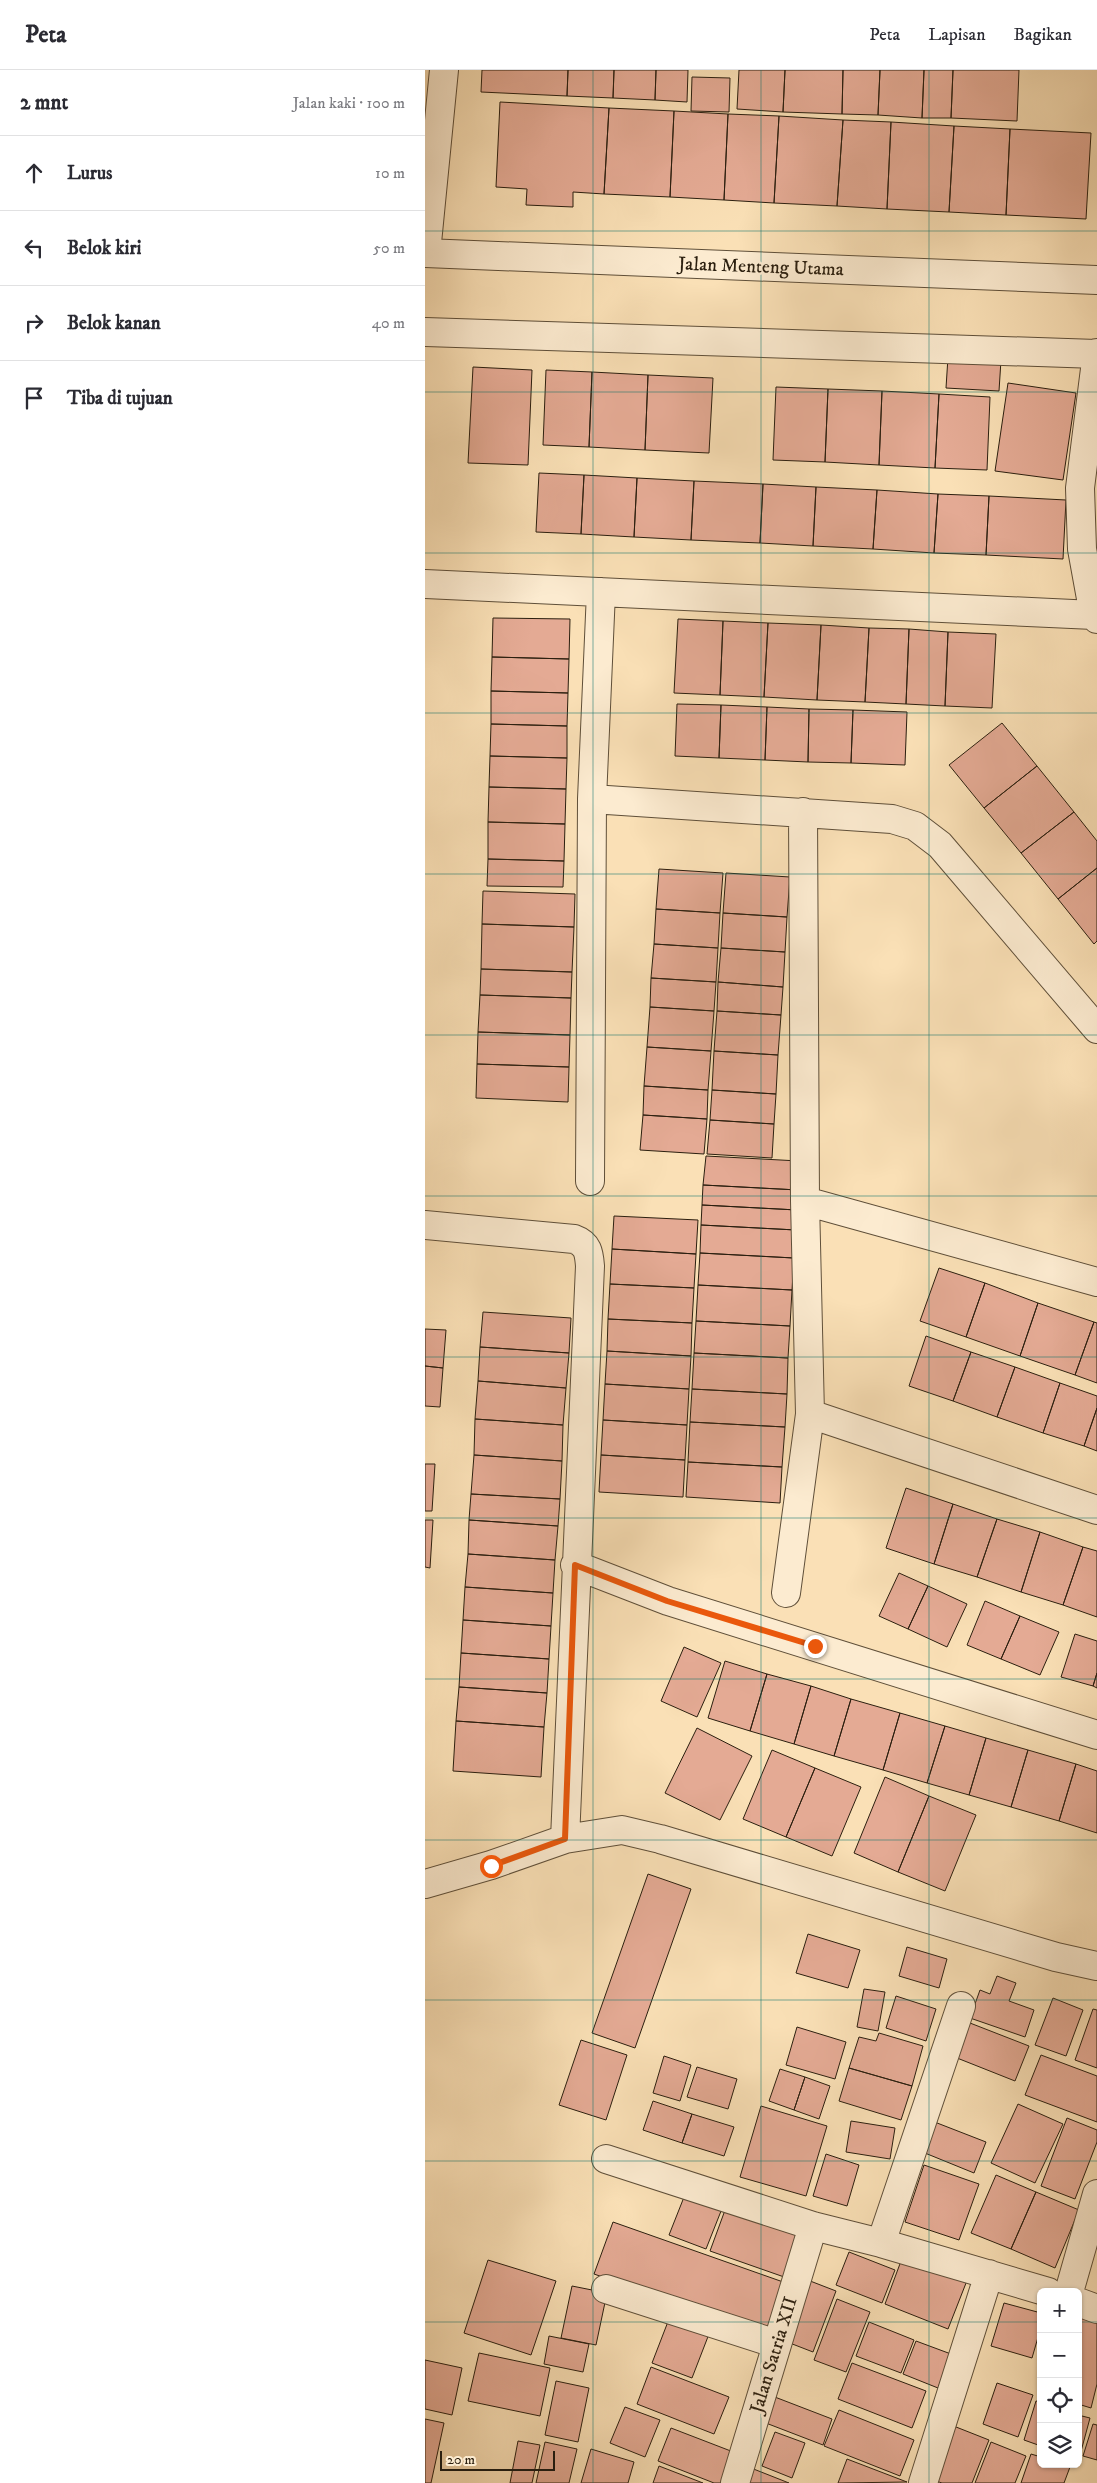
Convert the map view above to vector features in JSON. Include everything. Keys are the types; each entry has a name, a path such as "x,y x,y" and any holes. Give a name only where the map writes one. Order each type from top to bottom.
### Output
{"street":[{"path":"425,253 444,70"},
{"name":"Jalan Menteng Utama","path":"425,253 1097,280"},
{"path":"425,332 1097,354 1080,488 1082,550 1096,617 425,584"},
{"path":"590,1181 592,798 601,592"},
{"path":"592,798 893,819 915,826 940,845 1097,1029"},
{"path":"786,1594 810,1414 805,1202 803,812"},
{"path":"805,1202 1097,1282"},
{"path":"425,1225 574,1239 585,1245 588,1250 590,1266 575,1565 565,1839"},
{"path":"810,1414 1097,1510"},
{"path":"575,1565 667,1601 1097,1735"},
{"path":"425,1884 491,1866 565,1839 622,1830 660,1839 1047,1955 1097,1966"},
{"path":"881,2243 961,2006"},
{"path":"607,2159 813,2226 881,2243 1037,2289"},
{"path":"1070,2288 1097,2194"},
{"name":"Jalan Satria XII","path":"735,2483 813,2226"},
{"path":"923,2483 989,2274"},
{"path":"606,2289 777,2344"},
{"path":"1082,2303 1097,2309"}],"building":[{"path":"482,70 568,70 567,96 481,92"},
{"path":"568,70 614,70 613,98 567,96"},
{"path":"614,70 656,70 655,100 613,98"},
{"path":"656,70 688,70 687,102 655,100"},
{"path":"739,70 785,70 783,112 737,109"},
{"path":"785,70 843,70 842,114 783,112"},
{"path":"843,70 880,70 878,115 842,114"},
{"path":"880,70 924,70 922,118 878,115"},
{"path":"924,70 953,70 951,118 922,118"},
{"path":"953,70 1019,70 1017,121 951,118"},
{"path":"692,77 730,78 729,112 691,111"},
{"path":"500,102 609,108 604,194 573,192 573,207 526,205 527,189 496,187"},
{"path":"609,108 674,111 670,197 604,194"},
{"path":"674,111 728,114 724,200 670,197"},
{"path":"728,114 779,116 774,203 724,200"},
{"path":"779,116 843,120 837,206 774,203"},
{"path":"843,120 891,122 887,209 837,206"},
{"path":"891,122 954,126 949,212 887,209"},
{"path":"954,126 1010,129 1006,215 949,212"},
{"path":"1010,129 1091,133 1086,219 1006,215"},
{"path":"948,357 1001,360 999,391 946,388"},
{"path":"473,367 532,370 528,465 468,463"},
{"path":"546,370 592,372 589,447 543,445"},
{"path":"592,372 648,375 645,450 589,447"},
{"path":"648,375 713,378 709,453 645,450"},
{"path":"1008,383 1076,393 1063,480 995,471"},
{"path":"776,387 828,389 825,462 773,460"},
{"path":"828,389 882,391 879,465 825,462"},
{"path":"882,391 939,394 935,468 879,465"},
{"path":"939,394 990,397 987,470 935,468"},
{"path":"539,473 584,475 581,534 536,532"},
{"path":"584,475 637,478 634,537 581,534"},
{"path":"637,478 694,481 691,540 634,537"},
{"path":"694,481 763,484 760,543 691,540"},
{"path":"763,484 816,487 813,546 760,543"},
{"path":"816,487 877,490 873,549 813,546"},
{"path":"877,490 938,494 934,553 873,549"},
{"path":"938,494 989,496 986,555 934,553"},
{"path":"989,496 1066,500 1063,559 986,555"},
{"path":"493,618 570,619 569,659 492,657"},
{"path":"678,619 723,621 720,695 674,693"},
{"path":"723,621 768,623 764,697 720,695"},
{"path":"768,623 821,625 817,700 764,697"},
{"path":"821,625 869,628 865,702 817,700"},
{"path":"869,628 909,629 906,704 865,702"},
{"path":"909,629 948,632 945,706 906,704"},
{"path":"948,632 996,634 992,708 945,706"},
{"path":"492,657 569,659 568,693 491,691"},
{"path":"491,691 568,693 567,726 491,724"},
{"path":"677,704 721,705 719,758 675,756"},
{"path":"721,705 767,707 765,760 719,758"},
{"path":"767,707 809,709 808,762 765,760"},
{"path":"809,709 853,710 851,763 808,762"},
{"path":"853,710 907,712 905,765 851,763"},
{"path":"1002,723 1037,766 984,808 949,765"},
{"path":"491,724 567,726 567,758 490,756"},
{"path":"490,756 567,758 566,789 489,787"},
{"path":"1037,766 1074,812 1021,853 984,808"},
{"path":"489,787 566,789 565,824 488,822"},
{"path":"1074,812 1097,841 1097,868 1058,899 1021,853"},
{"path":"488,822 565,824 564,861 488,859"},
{"path":"488,859 564,861 563,887 487,886"},
{"path":"1097,868 1097,941 1094,944 1058,899"},
{"path":"659,869 723,873 720,913 656,909"},
{"path":"726,873 790,877 787,917 723,913"},
{"path":"483,891 575,894 574,927 482,924"},
{"path":"656,909 720,913 718,948 654,944"},
{"path":"723,913 787,917 785,952 721,948"},
{"path":"482,924 574,927 572,972 481,969"},
{"path":"654,944 718,948 716,982 651,978"},
{"path":"721,948 785,952 783,987 718,982"},
{"path":"481,969 572,972 571,998 480,995"},
{"path":"651,978 716,982 714,1011 650,1007"},
{"path":"718,982 783,987 781,1015 717,1011"},
{"path":"480,995 571,998 570,1035 478,1032"},
{"path":"650,1007 714,1011 711,1051 647,1047"},
{"path":"717,1011 781,1015 778,1055 714,1051"},
{"path":"478,1032 570,1035 569,1067 477,1064"},
{"path":"647,1047 711,1051 708,1090 644,1086"},
{"path":"714,1051 778,1055 776,1094 712,1090"},
{"path":"477,1064 569,1067 568,1102 476,1098"},
{"path":"644,1086 708,1090 707,1119 643,1115"},
{"path":"712,1090 776,1094 774,1124 710,1120"},
{"path":"643,1115 707,1119 704,1154 640,1150"},
{"path":"710,1120 774,1124 772,1158 707,1154"},
{"path":"706,1156 799,1161 798,1190 703,1185"},
{"path":"703,1185 798,1190 797,1210 702,1205"},
{"path":"702,1205 797,1210 796,1230 701,1225"},
{"path":"614,1216 698,1220 696,1254 612,1249"},
{"path":"701,1225 796,1230 794,1258 700,1253"},
{"path":"612,1249 696,1254 694,1288 610,1284"},
{"path":"700,1253 794,1258 792,1290 698,1285"},
{"path":"939,1268 985,1283 966,1337 920,1321"},
{"path":"985,1283 1038,1303 1020,1356 966,1337"},
{"path":"610,1284 694,1288 692,1323 608,1319"},
{"path":"698,1285 792,1290 790,1326 696,1321"},
{"path":"1038,1303 1094,1322 1075,1375 1020,1356"},
{"path":"483,1312 571,1318 569,1353 480,1347"},
{"path":"608,1319 692,1323 691,1356 607,1351"},
{"path":"696,1321 790,1326 788,1358 694,1353"},
{"path":"1094,1322 1097,1323 1097,1383 1075,1375"},
{"path":"425,1329 446,1330 443,1368 425,1366"},
{"path":"926,1336 971,1352 953,1401 909,1386"},
{"path":"480,1347 569,1353 566,1388 478,1381"},
{"path":"607,1351 691,1356 689,1389 605,1384"},
{"path":"971,1352 1015,1367 997,1417 953,1401"},
{"path":"694,1353 788,1358 787,1394 692,1389"},
{"path":"425,1366 443,1368 440,1407 425,1406"},
{"path":"1015,1367 1060,1383 1043,1433 997,1417"},
{"path":"478,1381 566,1388 563,1425 475,1419"},
{"path":"1060,1383 1097,1396 1097,1408 1084,1446 1043,1433"},
{"path":"605,1384 689,1389 687,1425 603,1420"},
{"path":"692,1389 787,1394 785,1427 690,1422"},
{"path":"1097,1408 1097,1451 1084,1446"},
{"path":"475,1419 563,1425 562,1461 474,1455"},
{"path":"603,1420 687,1425 685,1460 601,1455"},
{"path":"690,1422 785,1427 782,1467 688,1462"},
{"path":"474,1455 562,1461 560,1499 471,1494"},
{"path":"601,1455 685,1460 683,1497 599,1492"},
{"path":"688,1462 782,1467 780,1503 686,1497"},
{"path":"425,1464 435,1464 432,1511 425,1511"},
{"path":"906,1488 953,1504 934,1564 886,1548"},
{"path":"471,1494 560,1499 558,1526 469,1520"},
{"path":"953,1504 997,1519 977,1577 934,1564"},
{"path":"997,1519 1040,1532 1021,1592 977,1577"},
{"path":"425,1520 433,1520 430,1568 425,1567"},
{"path":"469,1520 558,1526 555,1560 468,1554"},
{"path":"1040,1532 1083,1547 1063,1605 1021,1592"},
{"path":"1083,1547 1097,1551 1097,1617 1063,1605"},
{"path":"468,1554 555,1560 553,1593 465,1587"},
{"path":"899,1573 928,1586 908,1629 879,1616"},
{"path":"928,1586 967,1604 947,1647 908,1629"},
{"path":"465,1587 553,1593 551,1626 463,1620"},
{"path":"985,1601 1020,1616 1001,1659 967,1645"},
{"path":"1020,1616 1059,1632 1040,1675 1001,1659"},
{"path":"463,1620 551,1626 549,1659 461,1653"},
{"path":"1075,1634 1097,1641 1097,1673 1093,1686 1061,1677"},
{"path":"684,1647 721,1663 697,1717 661,1701"},
{"path":"461,1653 549,1659 547,1693 459,1687"},
{"path":"725,1661 767,1674 750,1731 708,1718"},
{"path":"1097,1673 1097,1688 1093,1686"},
{"path":"767,1674 811,1686 794,1744 750,1731"},
{"path":"811,1686 851,1699 834,1756 794,1744"},
{"path":"459,1687 547,1693 544,1727 456,1721"},
{"path":"851,1699 900,1713 883,1770 834,1756"},
{"path":"900,1713 945,1726 927,1783 883,1770"},
{"path":"456,1721 544,1727 541,1777 453,1771"},
{"path":"945,1726 986,1738 969,1795 927,1783"},
{"path":"697,1728 752,1756 720,1820 665,1793"},
{"path":"986,1738 1028,1750 1011,1807 969,1795"},
{"path":"772,1750 815,1768 786,1837 743,1819"},
{"path":"1028,1750 1076,1764 1059,1821 1011,1807"},
{"path":"1076,1764 1097,1771 1097,1833 1059,1821"},
{"path":"815,1768 861,1787 832,1856 786,1837"},
{"path":"885,1777 929,1796 898,1872 854,1853"},
{"path":"929,1796 976,1815 945,1891 898,1872"},
{"path":"648,1874 691,1889 635,2048 592,2033"},
{"path":"808,1934 860,1950 848,1988 796,1973"},
{"path":"907,1947 947,1959 939,1988 899,1976"},
{"path":"997,1976 1016,1983 1009,2001 1034,2010 1025,2037 970,2018 980,1990 990,1994"},
{"path":"864,1989 885,1992 878,2031 857,2027"},
{"path":"896,1996 936,2009 926,2041 886,2028"},
{"path":"1053,1998 1083,2010 1066,2056 1035,2045"},
{"path":"1093,2009 1097,2010 1097,2068 1075,2060"},
{"path":"970,2023 1029,2046 1015,2081 957,2058"},
{"path":"797,2027 846,2042 835,2079 786,2065"},
{"path":"879,2033 923,2046 912,2086 849,2068 859,2037 876,2041"},
{"path":"581,2040 627,2055 606,2120 559,2105"},
{"path":"1041,2055 1097,2076 1097,2122 1025,2095"},
{"path":"664,2056 691,2065 680,2101 653,2093"},
{"path":"697,2067 737,2079 728,2109 687,2097"},
{"path":"849,2068 912,2086 901,2120 839,2101"},
{"path":"780,2069 805,2077 794,2110 769,2101"},
{"path":"805,2077 830,2086 819,2119 794,2110"},
{"path":"653,2101 692,2114 682,2143 643,2130"},
{"path":"1018,2104 1063,2124 1035,2183 991,2163"},
{"path":"761,2106 827,2126 806,2196 740,2177"},
{"path":"692,2114 734,2127 724,2156 682,2143"},
{"path":"1067,2118 1097,2130 1097,2142 1075,2199 1041,2186"},
{"path":"851,2121 895,2128 890,2159 846,2152"},
{"path":"932,2121 986,2142 974,2173 920,2151"},
{"path":"826,2154 859,2165 847,2206 813,2196"},
{"path":"924,2165 979,2184 959,2240 905,2222"},
{"path":"996,2175 1036,2192 1011,2249 971,2233"},
{"path":"688,2187 725,2201 706,2249 669,2235"},
{"path":"1036,2192 1079,2210 1055,2268 1011,2249"},
{"path":"728,2202 805,2230 787,2278 710,2251"},
{"path":"613,2222 786,2283 767,2335 594,2274"},
{"path":"849,2252 895,2270 882,2303 836,2285"},
{"path":"904,2253 968,2278 948,2329 885,2304"},
{"path":"488,2260 556,2281 531,2355 464,2333"},
{"path":"805,2279 836,2291 813,2352 782,2340"},
{"path":"572,2286 607,2293 596,2345 561,2338"},
{"path":"837,2299 870,2312 846,2372 814,2360"},
{"path":"1004,2303 1037,2312 1037,2341 1032,2358 991,2346"},
{"path":"1082,2316 1097,2320 1097,2384 1091,2408 1082,2405"},
{"path":"669,2319 709,2334 692,2378 652,2363"},
{"path":"869,2322 914,2340 901,2373 856,2356"},
{"path":"549,2336 589,2344 583,2372 544,2364"},
{"path":"916,2341 951,2354 938,2388 903,2374"},
{"path":"479,2353 550,2368 540,2416 468,2401"},
{"path":"425,2360 462,2368 452,2415 425,2409"},
{"path":"852,2363 926,2391 912,2428 838,2399"},
{"path":"651,2367 729,2397 714,2434 637,2404"},
{"path":"556,2381 589,2388 578,2442 545,2435"},
{"path":"997,2383 1033,2395 1018,2437 983,2424"},
{"path":"767,2394 832,2419 823,2445 758,2420"},
{"path":"1036,2401 1037,2401 1037,2445 1024,2440"},
{"path":"625,2407 660,2420 645,2457 610,2443"},
{"path":"839,2410 914,2440 900,2476 824,2446"},
{"path":"1082,2416 1090,2418 1082,2448"},
{"path":"425,2419 444,2423 431,2483 425,2483"},
{"path":"1093,2424 1097,2425 1097,2460 1083,2456"},
{"path":"951,2425 989,2440 972,2483 942,2483 930,2479"},
{"path":"671,2428 736,2453 724,2483 714,2483 658,2461"},
{"path":"775,2432 805,2443 792,2478 762,2466"},
{"path":"518,2441 540,2445 532,2483 510,2483"},
{"path":"545,2442 577,2449 569,2483 536,2483"},
{"path":"991,2442 1026,2456 1015,2483 975,2483"},
{"path":"591,2449 634,2462 628,2483 581,2483"},
{"path":"1031,2454 1037,2456 1037,2468 1070,2468 1064,2483 1021,2483"},
{"path":"847,2459 907,2482 838,2483"},
{"path":"659,2466 703,2483 653,2483"},
{"path":"751,2468 789,2483 745,2483"}],"route":[{"path":"491,1866 565,1839 575,1565 667,1601 815,1646"}]}
